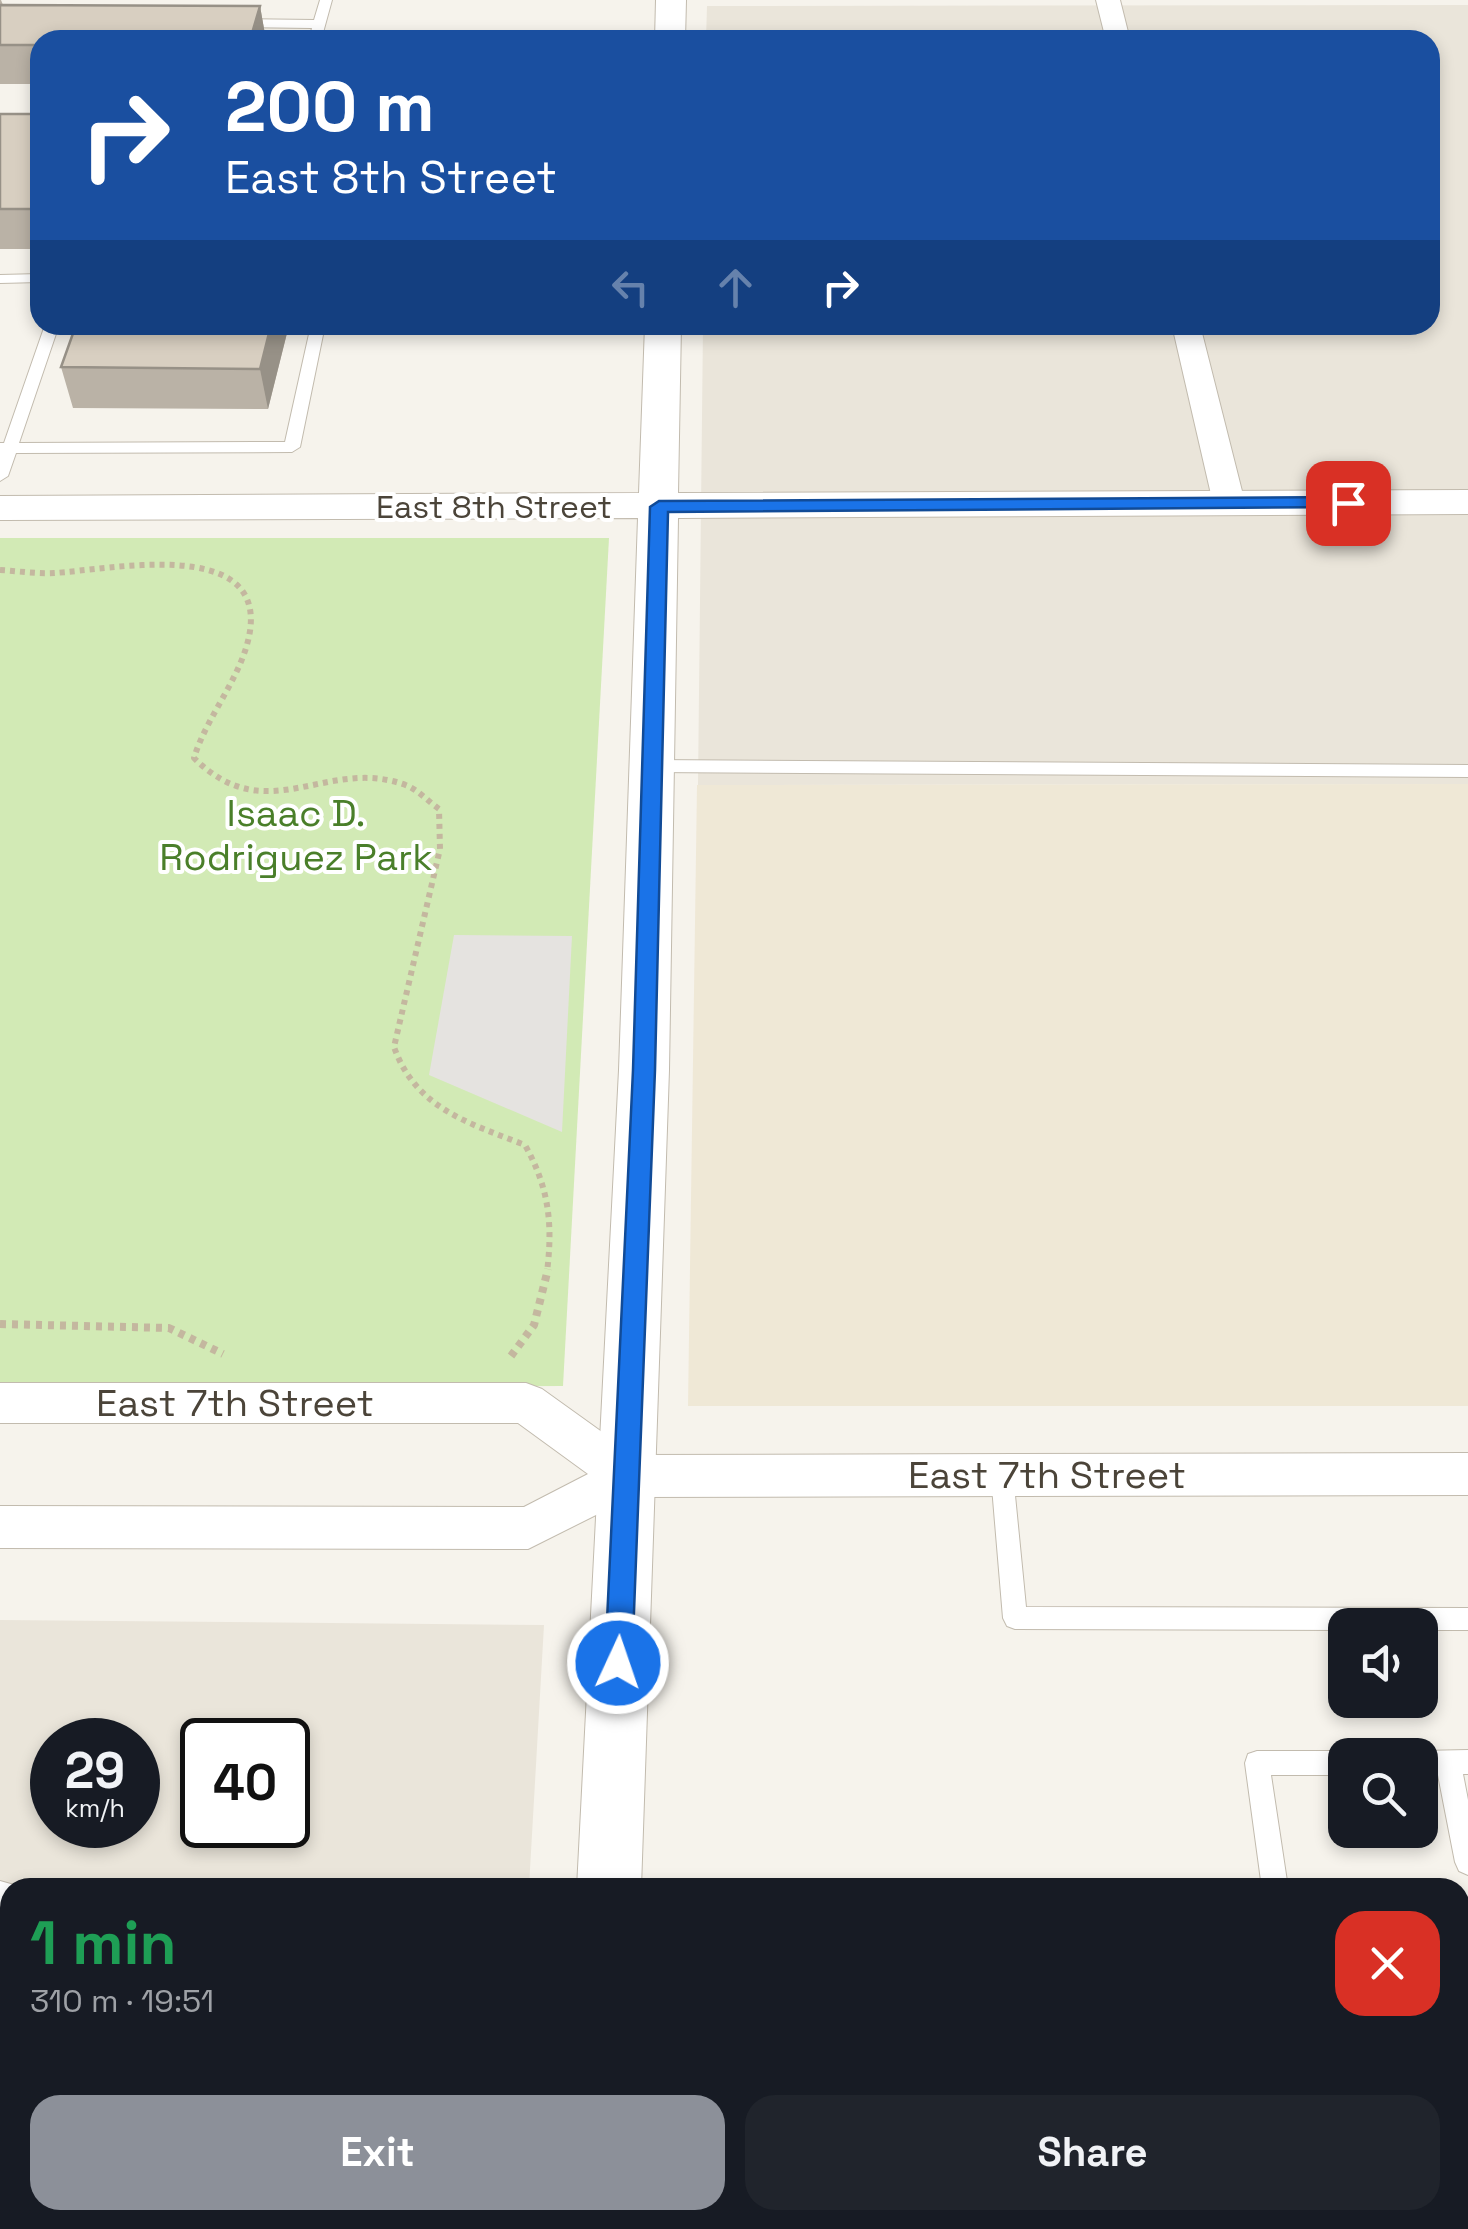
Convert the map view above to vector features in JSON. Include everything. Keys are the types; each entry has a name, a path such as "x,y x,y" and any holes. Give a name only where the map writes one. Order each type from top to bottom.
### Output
{"street":[{"path":"670,30 671,0"},
{"path":"1108,0 1116,30"},
{"path":"609,1878 652,766 663,335"},
{"path":"1188,335 1229,503"},
{"name":"East 8th Street","path":"0,508 1468,502"},
{"name":"East 7th Street","path":"0,1404 526,1403 627,1476"},
{"name":"East 7th Street","path":"0,1527 528,1528 627,1476 1468,1474"}],"lane":[{"path":"318,30 326,0"},
{"path":"222,23 319,24"},
{"path":"0,279 30,278"},
{"path":"0,476 4,448 48,335"},
{"path":"4,448 292,447 316,335"},
{"path":"652,766 1468,771"},
{"path":"1002,1475 1015,1618 1468,1619"},
{"path":"1458,1762 1468,1862"},
{"path":"1273,1878 1256,1764 1328,1763"}],"path":[{"path":"0,570 51,573 163,564 218,573 243,587 252,606 251,629 240,662 198,740 194,758 205,775 223,787 258,792 382,776 410,784 439,809 440,848 394,1048 399,1070 414,1092 439,1109 525,1145 546,1186 550,1221 544,1303 524,1348 505,1360"},
{"path":"0,1324 129,1324 169,1328 239,1362"}],"shaded area":[{"path":"1468,5 1468,784 698,785 703,335 1440,335 1440,30 706,30 707,6"},
{"path":"1468,784 1468,1406 688,1406 697,785"},
{"path":"454,935 572,936 562,1132 429,1075"},
{"path":"0,1620 544,1625 530,1878 0,1878"}],"green space":[{"name":"Isaac D. Rodriguez Park","path":"0,538 609,538 563,1386 0,1388"}],"building":[{"path":"0,5 260,6 253,30 30,30 30,45 0,45"},
{"path":"0,114 30,114 30,209 0,209"},
{"path":"72,335 268,335 260,369 61,367"}],"route":[{"path":"618,1663 644,1070 659,507 1348,503"}]}
